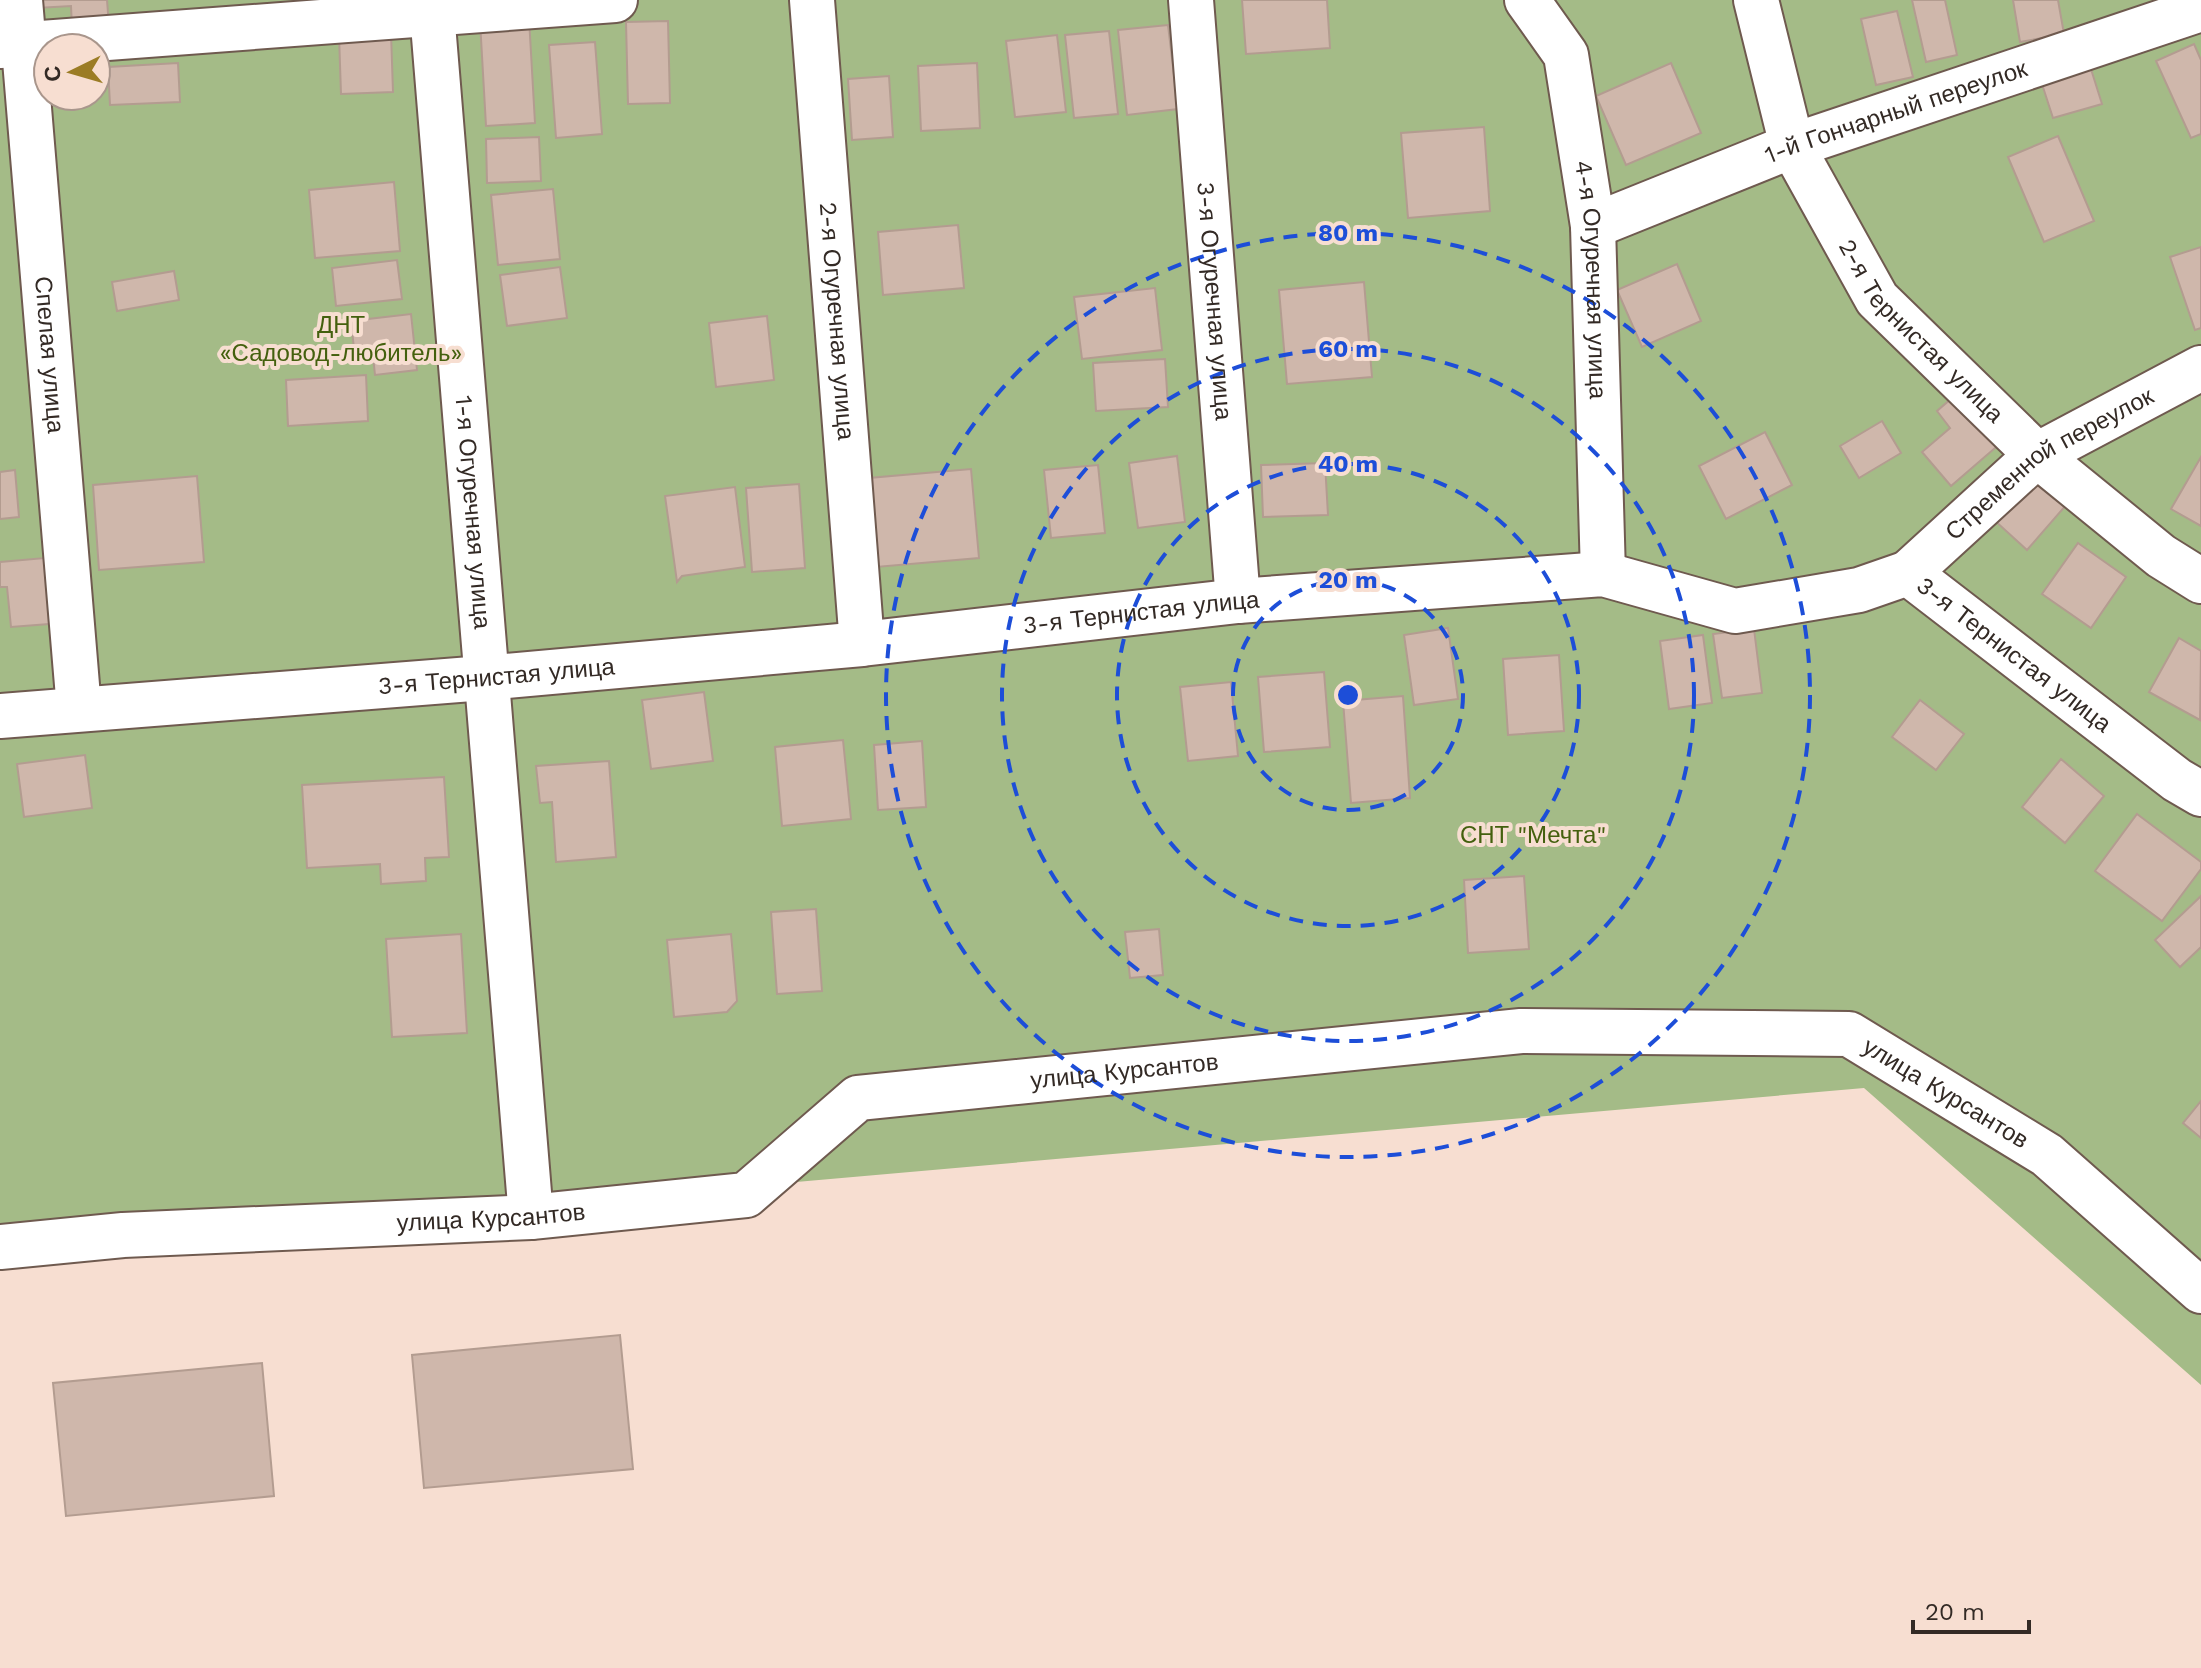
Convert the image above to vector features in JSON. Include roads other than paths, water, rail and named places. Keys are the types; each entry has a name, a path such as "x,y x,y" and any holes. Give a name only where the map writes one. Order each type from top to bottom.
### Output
{"street":[{"name":"Спелая улица","path":"20,0 11,45 79,709"},
{"path":"11,45 431,6 615,0"},
{"name":"2-я Огуречная улица","path":"812,0 862,644"},
{"name":"3-я Огуречная улица","path":"1191,0 1238,601"},
{"name":"4-я Огуречная улица","path":"1527,0 1566,55 1593,226 1603,574"},
{"name":"2-я Тернистая улица","path":"1756,0 1792,146 1877,299 2037,455 2161,556 2201,581"},
{"name":"1-я Огуречная улица","path":"431,6 484,678 531,1217"},
{"name":"1-й Гончарный переулок","path":"1593,226 1792,146 2201,9"},
{"name":"Стременной переулок","path":"1908,573 2037,455 2201,368"},
{"name":"3-я Тернистая улица","path":"0,716 484,678 862,644 1238,601 1603,574 1735,611 1859,590 1908,573 2177,780 2201,794"},
{"name":"улица Курсантов","path":"0,1247 123,1235 531,1217 746,1195 858,1098 1521,1031 1849,1034 2047,1155 2201,1291"}],"park label":[{"name":"ДНТ «Садовод-любитель»","path":"341,339"},
{"name":"СНТ \"Мечта\"","path":"1533,835"}]}
